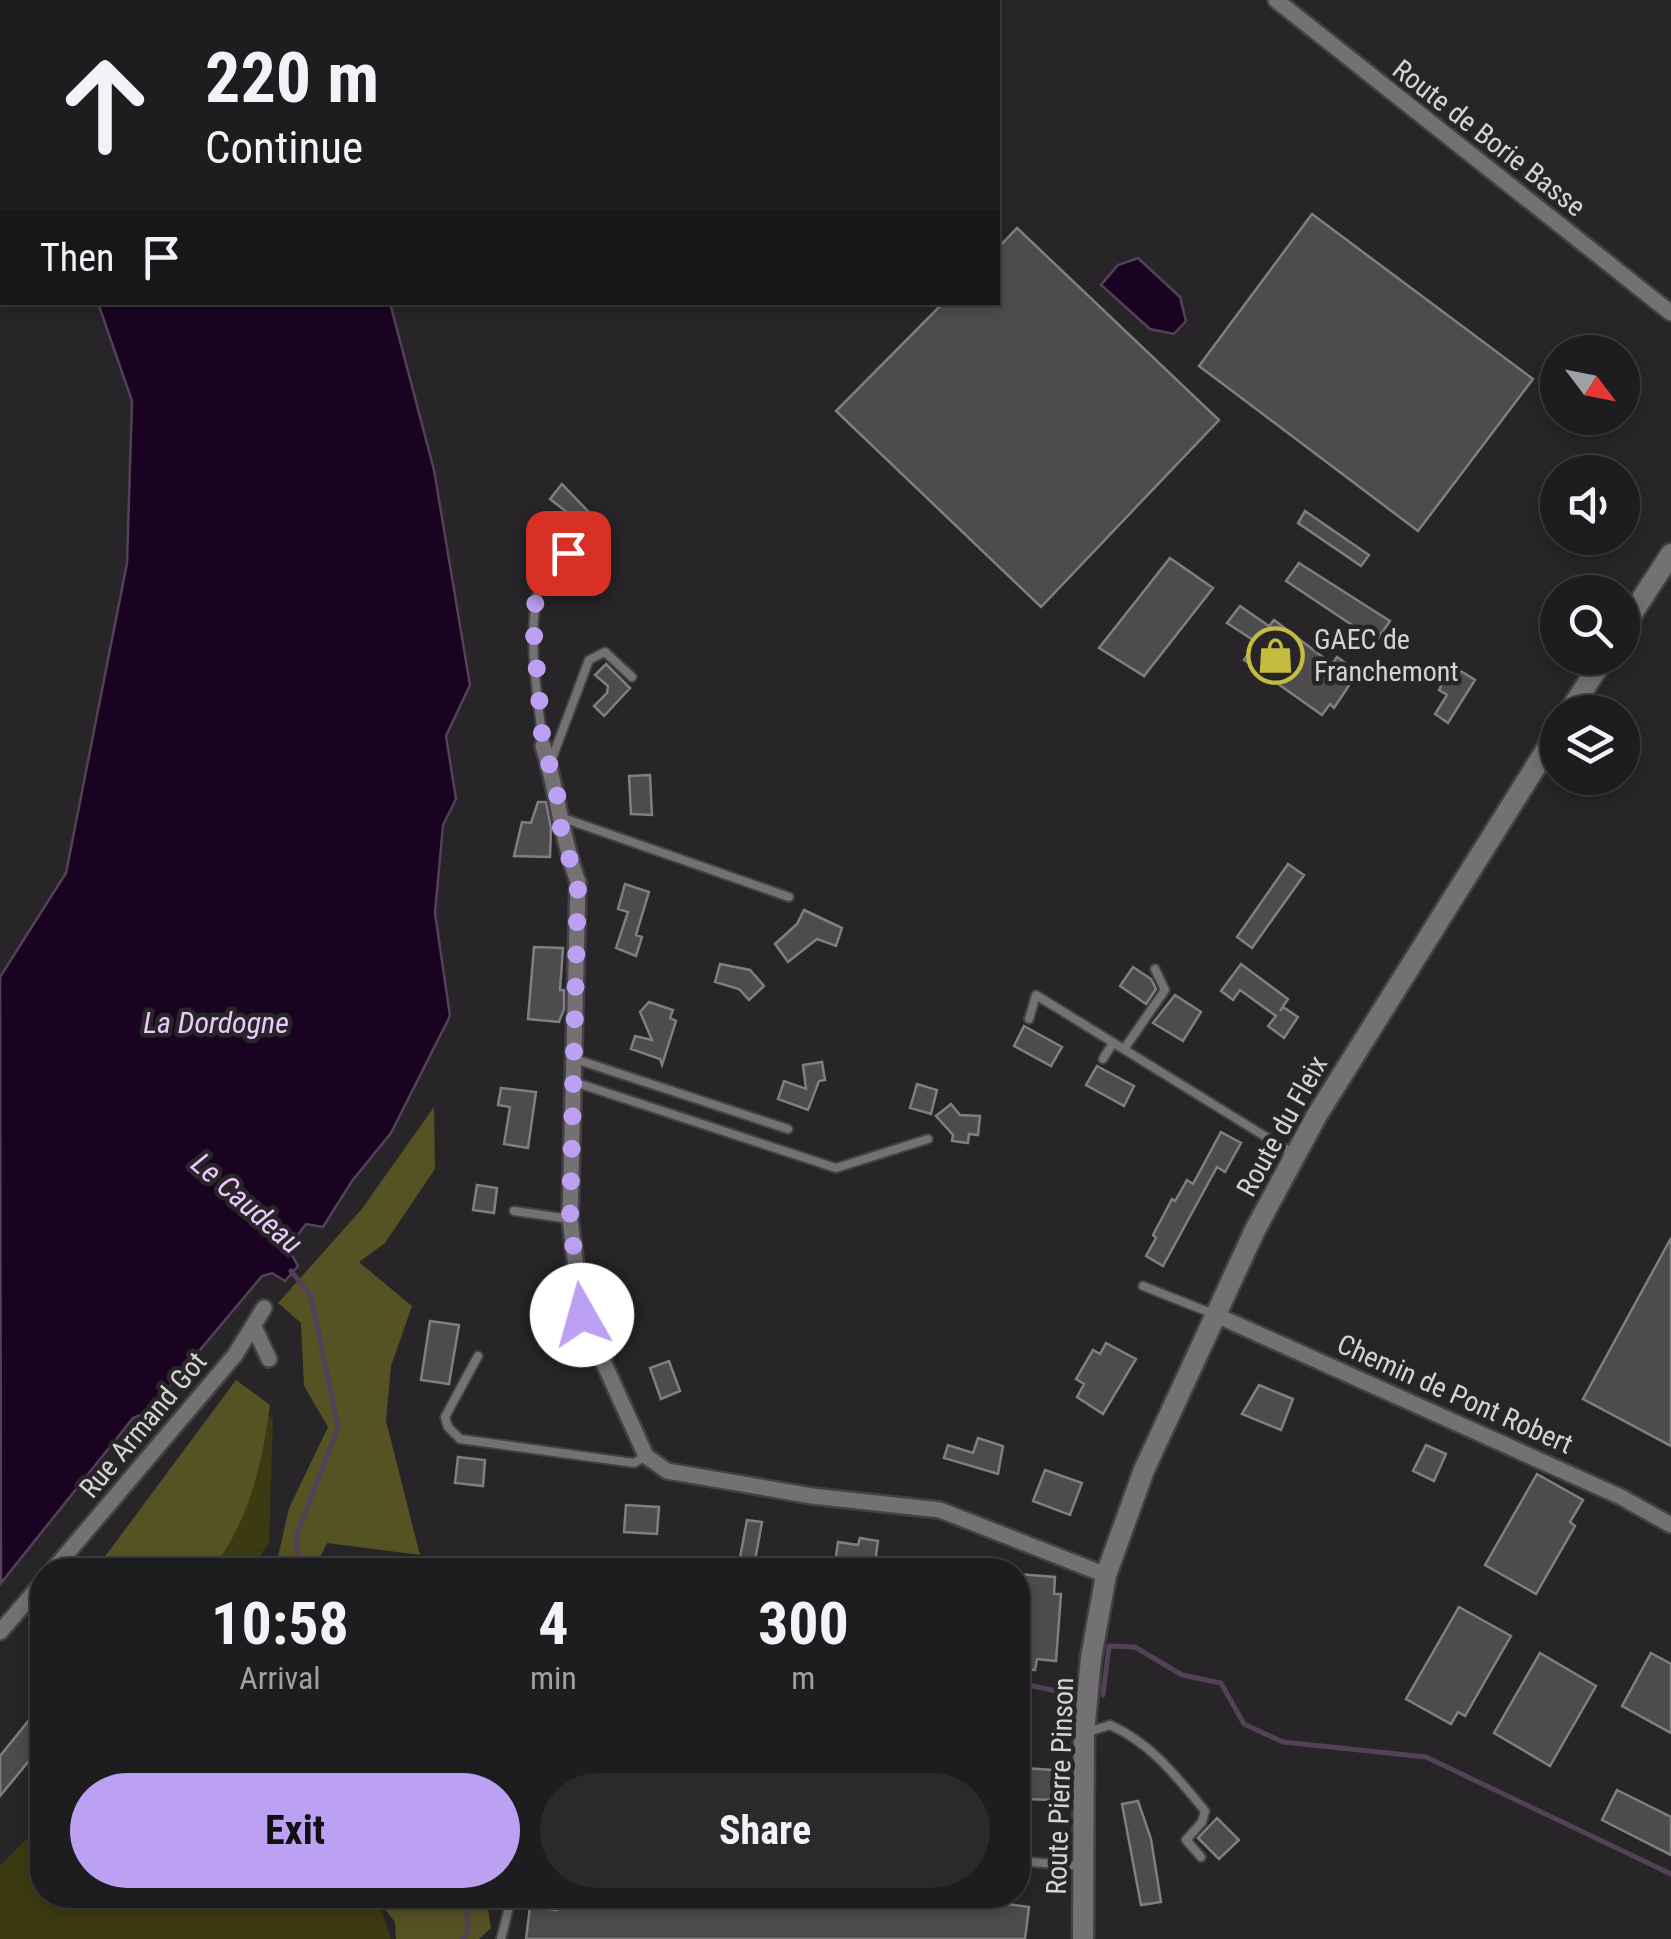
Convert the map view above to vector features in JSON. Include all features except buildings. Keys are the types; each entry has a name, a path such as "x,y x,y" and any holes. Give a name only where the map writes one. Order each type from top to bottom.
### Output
{"main road":[{"path":"1640,601 1671,554"},
{"name":"Route du Fleix","path":"1106,1575 1144,1470 1296,1155 1404,972 1540,759"},
{"name":"Route Pierre Pinson","path":"1083,1939 1084,1733 1106,1575"}],"street":[{"name":"Route de Borie Basse","path":"1276,0 1668,306"},
{"path":"543,746 563,818 562,838 578,882 570,1219 582,1315 646,1456 668,1472 812,1496 940,1510 1106,1575"},
{"name":"Rue Armand Got","path":"64,1558 255,1329 264,1308"},
{"name":"Chemin de Pont Robert","path":"1216,1314 1570,1474 1671,1525"},
{"path":"255,1329 268,1359"},
{"path":"0,1632 30,1597"}],"lane":[{"path":"543,746 534,634 536,588 556,558 568,553"},
{"path":"549,766 589,660 604,652 632,677"},
{"path":"563,818 790,897"},
{"path":"1124,1049 1165,990 1155,969"},
{"path":"1030,1019 1036,995 1296,1155"},
{"path":"1102,1059 1113,1042"},
{"path":"575,1060 788,1129"},
{"path":"574,1082 836,1168 928,1139"},
{"path":"514,1211 570,1219"},
{"path":"1143,1286 1216,1314"},
{"path":"478,1356 445,1417 460,1439 634,1464 646,1456"},
{"path":"1084,1733 1110,1725 1140,1738 1174,1773 1205,1811 1202,1822 1186,1840 1201,1857"},
{"path":"1030,1862 1084,1866"},
{"path":"501,1939 509,1908"}],"shaded area":[{"path":"434,1107 435,1169 385,1243 359,1262 412,1306 391,1366 386,1421 420,1555 327,1543 320,1558 278,1558 289,1508 328,1427 304,1386 301,1323 278,1303 361,1210"},
{"path":"236,1380 270,1405 252,1492 220,1558 104,1558"},
{"path":"225,1397 273,1418 269,1543 258,1558 150,1558"},
{"path":"30,1835 30,1908 381,1908 391,1939 0,1939 0,1866"},
{"path":"384,1908 488,1908 491,1928 479,1939 396,1939 395,1922"}],"water":[{"path":"1138,258 1180,297 1186,321 1174,334 1150,329 1101,285 1118,265"},
{"name":"La Dordogne","path":"99,305 391,305 434,470 470,685 446,736 456,799 443,825 435,913 450,1016 391,1133 352,1181 323,1227 306,1224 288,1248 298,1266 285,1281 272,1273 262,1276 148,1412 133,1418 1,1583 0,977 66,873 127,563 132,401"}],"waterway":[{"name":"Le Caudeau","path":"291,1271 311,1296 338,1428 296,1537 299,1558"},
{"path":"1103,1695 1109,1646 1135,1647 1182,1675 1221,1683 1244,1724 1283,1742 1426,1757 1671,1874"},
{"path":"1030,1685 1072,1694"},
{"name":"Le Caudeau","path":"463,1939 468,1932 467,1908"}],"place":[{"name":"GAEC de Franchemont","path":"1275,655"}],"route":[{"path":"568,553 556,558 536,588 534,634 543,746 556,784 563,818 562,838 578,882 580,932 570,1219 582,1315"}]}
